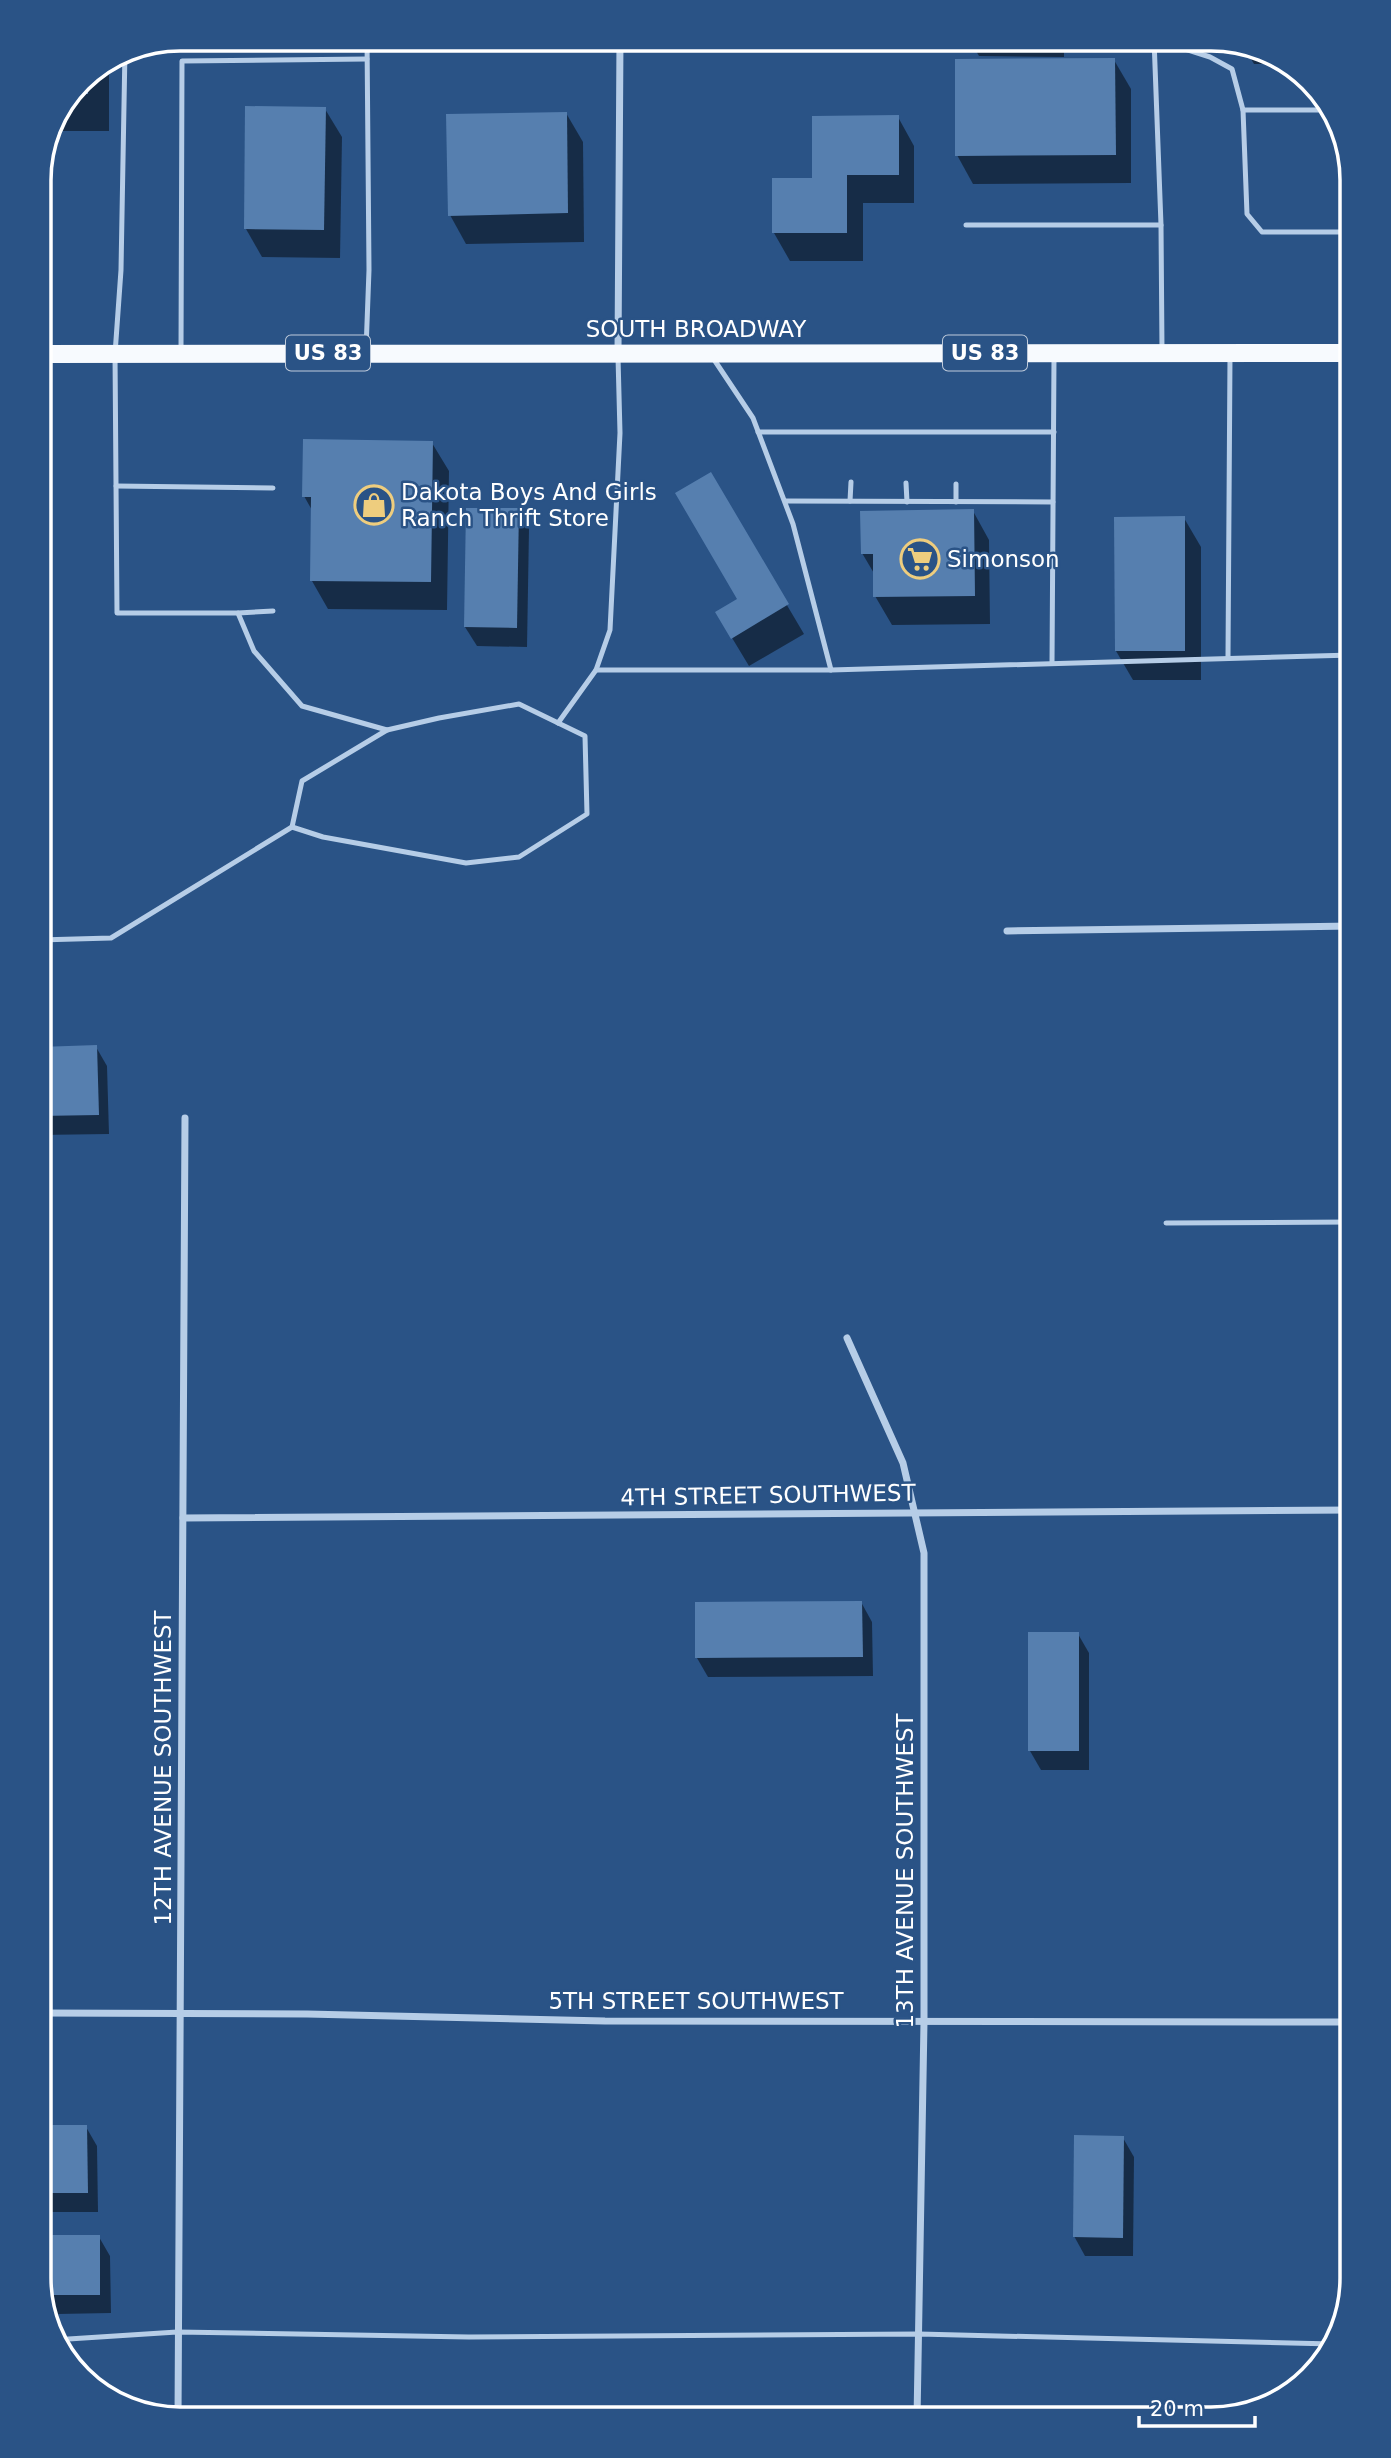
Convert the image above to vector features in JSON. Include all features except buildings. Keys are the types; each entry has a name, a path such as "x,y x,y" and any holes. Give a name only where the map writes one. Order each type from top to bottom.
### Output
{"main road":[{"name":"SOUTH BROADWAY","path":"51,354 1340,353"}],"street":[{"path":"618,353 620,51"},
{"path":"1007,931 1340,926"},
{"name":"12TH AVENUE SOUTHWEST","path":"178,2407 184,1118"},
{"name":"13TH AVENUE SOUTHWEST","path":"847,1338 903,1463 924,1553 924,2022 917,2407"},
{"name":"4TH STREET SOUTHWEST","path":"183,1518 1340,1510"},
{"name":"5TH STREET SOUTHWEST","path":"51,2013 307,2014 605,2021 1340,2022"}],"lane":[{"path":"366,353 369,270 367,51"},
{"path":"1154,51 1161,225 1162,353"},
{"path":"1191,51 1210,57 1231,69 1243,110 1247,214 1262,232 1340,232"},
{"path":"181,354 182,61 367,59"},
{"path":"125,63 121,271 115,354 117,613 273,611"},
{"path":"1243,110 1320,110"},
{"path":"966,225 1161,225"},
{"path":"558,723 596,670 610,630 620,433 618,353"},
{"path":"710,353 753,418 785,501 831,670"},
{"path":"1052,663 1054,353"},
{"path":"1228,657 1230,353"},
{"path":"758,432 1054,432"},
{"path":"852,432 852,439"},
{"path":"906,432 906,439"},
{"path":"956,432 956,439"},
{"path":"850,501 851,482"},
{"path":"906,483 907,502"},
{"path":"956,484 956,502"},
{"path":"116,486 273,488"},
{"path":"785,501 1053,502"},
{"path":"237,613 254,650 302,706 387,730"},
{"path":"596,670 831,670 1340,655"},
{"path":"51,940 111,938 292,827 302,781 387,730 519,704 585,736 587,814 519,857 466,863 323,837 292,827"},
{"path":"1166,1223 1340,1222"},
{"path":"66,2339 177,2332 469,2337 919,2334 1323,2344"}],"place":[{"name":"Dakota Boys And Girls Ranch Thrift Store","path":"374,505"},
{"name":"Simonson","path":"920,559"}]}
